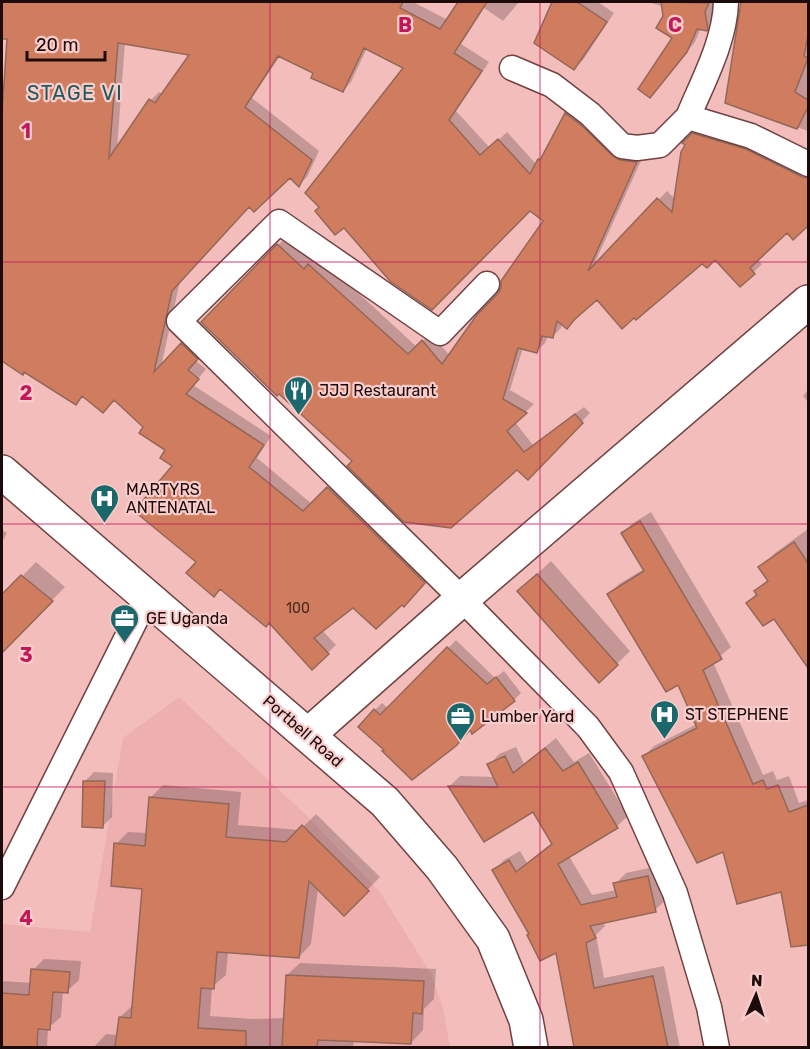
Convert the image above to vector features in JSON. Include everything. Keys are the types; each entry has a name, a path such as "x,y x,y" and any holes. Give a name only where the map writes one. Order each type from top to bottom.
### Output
{"main road":[{"path":"308,735 462,599 808,302"},
{"name":"Portbell Road","path":"2,472 385,802 442,868 493,939 526,1020 531,1047"}],"street":[{"path":"512,68 552,85 590,114 622,146 637,148 660,145 688,117 712,58 725,16 726,2"},
{"path":"688,117 751,136 808,164"},
{"path":"487,284 440,333 279,222 179,321 462,599 588,727 621,772 675,893 709,1008 717,1047"},
{"path":"2,887 147,597"}],"shaded area":[{"path":"179,697 304,813 380,892 431,974 443,1008 450,1047 2,1047 2,924 90,932 123,738"}],"building":[{"path":"2,2 403,2 400,8 440,29 458,2 487,2 454,53 482,71 449,120 480,155 498,139 530,174 565,113 613,156 620,160 637,162 588,271 657,198 672,212 681,152 685,145 682,143 692,133 746,149 808,178 808,226 793,240 787,233 750,268 755,274 740,287 715,260 707,268 702,264 636,320 634,318 622,329 597,300 567,329 557,321 553,338 542,336 537,353 518,348 503,399 527,413 507,431 524,452 575,414 583,423 528,480 517,470 451,528 404,522 347,466 352,461 279,394 277,396 201,322 277,244 304,269 308,264 408,354 422,340 442,364 476,316 498,293 501,281 543,221 530,211 432,310 390,281 344,228 335,235 315,211 319,207 305,193 403,68 364,48 343,92 311,78 313,73 278,56 245,107 312,160 299,187 290,178 254,212 249,207 172,291 154,372 181,343 198,359 188,370 199,379 186,394 264,445 249,467 303,511 327,487 425,583 404,607 402,605 376,629 353,608 314,638 329,654 312,670 269,623 266,627 220,589 214,597 186,573 196,562 134,511 172,466 160,458 165,450 139,433 143,427 114,400 103,413 82,396 76,405 2,361 2,113 7,39 2,39","holes":["118,43 189,55 155,103 149,99 109,158"]},
{"path":"552,2 577,2 607,22 574,70 534,43"},
{"path":"661,2 709,3 705,12 708,29 707,31 697,29 687,52 650,98 638,89 672,38 656,28 663,16"},
{"path":"741,2 808,2 808,35 804,56 808,58 795,92 808,100 808,107 797,129 725,103"},
{"path":"640,521 722,659 703,670 753,784 763,780 767,789 778,785 789,812 808,805 808,945 791,947 781,892 737,904 723,852 697,863 642,756 697,728 678,685 666,692 607,594 644,571 621,533"},
{"path":"794,542 808,563 808,668 774,619 763,626 746,603 757,595 754,591 768,581 758,567"},
{"path":"537,574 618,665 599,683 517,591"},
{"path":"21,575 53,601 2,653 2,594"},
{"path":"447,647 487,684 496,677 515,701 472,734 470,730 456,746 412,780 358,727 374,709 380,715"},
{"path":"545,748 563,771 578,762 618,828 558,864 581,905 617,897 613,883 648,876 656,912 590,926 596,938 586,943 594,988 653,976 668,1047 574,1047 556,953 540,961 527,935 529,934 492,870 509,860 516,872 552,844 533,812 484,842 448,786 498,787 487,764 505,756 513,773"},
{"path":"83,781 105,781 103,828 82,827"},
{"path":"149,797 229,804 226,837 286,842 302,825 369,891 344,916 309,881 299,958 217,952 214,989 201,988 198,1028 246,1031 246,1047 115,1047 119,1017 131,1018 142,889 111,886 114,843 145,846"},
{"path":"31,969 70,972 68,993 53,992 50,1030 38,1029 37,1047 2,1047 2,993 29,995"},
{"path":"286,975 424,981 422,1014 413,1013 411,1044 318,1040 317,1047 282,1047"}],"place":[{"name":"JJJ Restaurant","path":"298,416"},
{"name":"MARTYRS ANTENATAL","path":"105,524"},
{"name":"GE Uganda","path":"125,644"},
{"name":"ST STEPHENE","path":"664,740"},
{"name":"Lumber Yard","path":"460,742"}],"district":[{"name":"STAGE VI","path":"75,93"}]}
